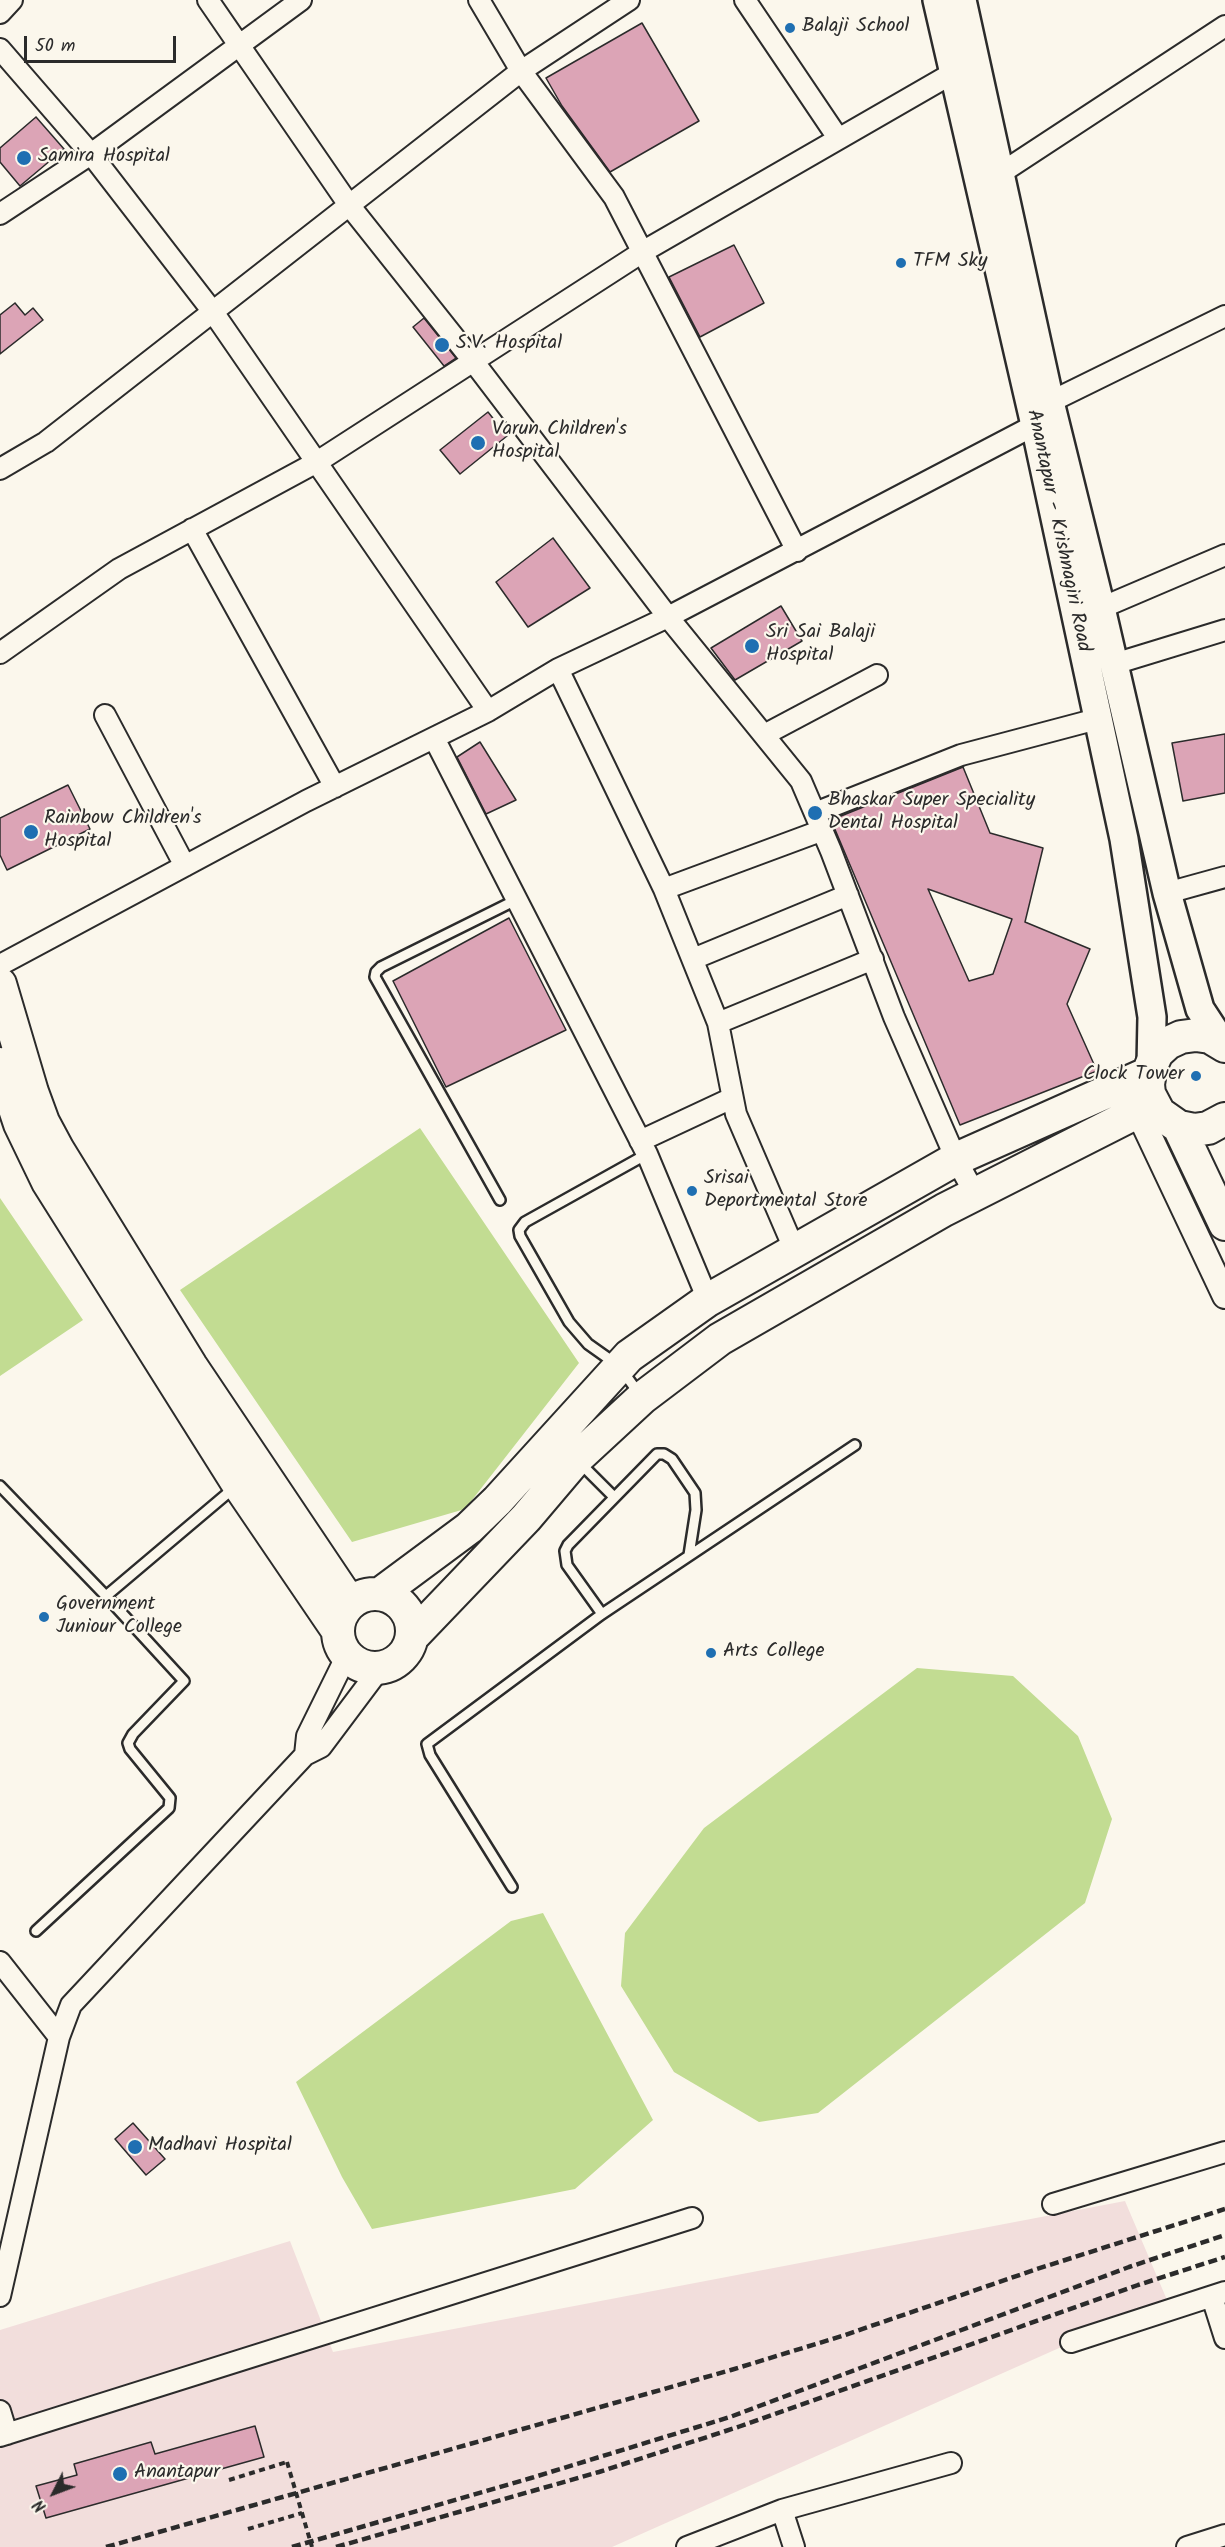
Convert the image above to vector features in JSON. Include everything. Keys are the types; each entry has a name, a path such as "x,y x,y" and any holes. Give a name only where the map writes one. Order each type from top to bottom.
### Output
{"highway":[{"path":"0,984 32,1092 58,1150 191,1366 350,1603"},
{"name":"Anantapur - Krishnagiri Road","path":"1146,1108 1150,1070 1157,1053 1168,1043 1181,1037 1196,1035 1210,1037 1224,1045"},
{"path":"0,1064 24,1134 48,1182 238,1484 342,1643 357,1663 368,1667 381,1667 392,1664 408,1648 412,1637 412,1625 401,1604 392,1597 380,1594 360,1597 350,1603 344,1611 342,1643"},
{"path":"412,1637 526,1518 565,1449 619,1366 629,1356 708,1300 956,1159 1150,1070"},
{"path":"380,1594 469,1528 497,1501 565,1449 642,1398 720,1339 944,1210 976,1196 1146,1108 1179,1127 1194,1130 1224,1124"},
{"path":"1179,1127 1225,1224"}],"main road":[{"name":"Anantapur - Krishnagiri Road","path":"937,0 1035,425 1124,839 1152,1017 1150,1070"},
{"name":"Anantapur - Krishnagiri Road","path":"962,0 1050,402 1101,608 1167,893 1200,1009 1224,1045"}],"street":[{"path":"0,13 12,0"},
{"path":"208,0 349,205 473,361 668,617 801,781 848,895 894,1017 956,1159 976,1196"},
{"path":"0,214 91,154 300,0"},
{"path":"478,0 521,71 614,197 644,251 797,551"},
{"path":"0,469 46,442 521,71 629,0"},
{"path":"745,0 838,138"},
{"path":"1001,173 1225,26"},
{"path":"0,49 91,154 213,312 488,711"},
{"path":"0,653 119,569 317,462 644,251 953,73"},
{"path":"1050,402 1225,316"},
{"path":"0,965 335,787 488,711 558,669 668,617 1035,425"},
{"path":"192,529 335,787"},
{"path":"1101,608 1225,555"},
{"path":"1114,664 1225,630"},
{"path":"558,669 664,889 693,959 718,1023 736,1114 795,1251"},
{"path":"764,735 877,675"},
{"path":"105,716 185,866"},
{"path":"664,889 819,822 961,755 1097,719"},
{"path":"434,738 643,1148 708,1300"},
{"path":"1167,893 1225,877"},
{"path":"693,959 848,895"},
{"path":"718,1023 873,959"},
{"path":"643,1148 732,1098"},
{"path":"1146,1108 1225,1296"},
{"path":"305,1755 307,1736 342,1643"},
{"path":"0,2296 3,2266 59,2037 71,2005 305,1755 321,1747 381,1667"},
{"path":"0,1962 59,2037"},
{"path":"1053,2204 1225,2152"},
{"path":"0,2411 4,2435 692,2218"},
{"path":"1071,2342 1218,2295 1225,2338"},
{"path":"687,2547 782,2510 951,2463"},
{"path":"782,2510 794,2547"},
{"path":"1187,2547 1225,2535"}],"lane":[{"path":"500,1200 375,977 381,967 516,900"},
{"path":"642,1398 619,1366 588,1344 569,1322 519,1236 519,1230 525,1222 643,1148"},
{"path":"512,1887 430,1755 427,1744 602,1614 855,1445"},
{"path":"565,1449 614,1497"},
{"path":"602,1614 567,1565 565,1551 568,1545 657,1454 664,1454 672,1459 695,1493 696,1510 689,1555"},
{"path":"106,1596 238,1484"},
{"path":"0,1486 183,1679 183,1685 133,1734 128,1743 130,1749 170,1798 169,1808 36,1931"}],"path":[{"path":"229,2480 287,2462 312,2547"},
{"path":"248,2529 302,2513"}],"shaded area":[{"path":"1125,2201 1167,2300 612,2547 0,2547 0,2330 290,2241 333,2352"}],"green space":[{"path":"420,1128 579,1363 465,1509 352,1542 180,1290"},
{"path":"0,1198 83,1320 0,1376"},
{"path":"917,1668 1013,1676 1078,1736 1112,1819 1085,1903 818,2113 759,2122 674,2072 621,1986 625,1933 704,1828"},
{"path":"543,1913 653,2120 575,2189 372,2229 342,2177 296,2082 511,1921"}],"building":[{"path":"642,23 699,121 610,172 562,106 546,78"},
{"path":"36,117 64,149 20,186 0,162 0,148"},
{"path":"734,245 764,303 700,337 669,277"},
{"path":"15,303 25,315 33,308 43,320 0,354 0,315"},
{"path":"424,318 456,358 444,366 413,327"},
{"path":"488,412 507,436 460,474 440,450"},
{"path":"553,538 590,588 528,627 496,582"},
{"path":"781,606 802,641 735,680 711,648"},
{"path":"1225,734 1225,793 1183,801 1172,743"},
{"path":"480,742 516,800 486,814 457,757"},
{"path":"963,767 990,833 1043,848 1025,922 1090,949 1067,1004 1097,1071 960,1125 831,820","holes":["928,889 1012,919 993,974 969,981"]},
{"path":"68,785 90,829 7,870 0,855 0,818"},
{"path":"509,918 566,1030 446,1087 393,981"},
{"path":"133,2123 165,2159 146,2175 115,2139"},
{"path":"255,2426 264,2457 46,2518 36,2486 77,2475 74,2464 151,2442 155,2454"}],"railway":[{"path":"106,2547 731,2370 842,2336 1037,2269 1225,2209"},
{"path":"292,2547 531,2478 730,2417 1129,2267 1225,2235"},
{"path":"336,2547 599,2472 738,2427 1138,2285 1225,2257"}],"place":[{"name":"Balaji School","path":"790,28"},
{"name":"Samira Hospital","path":"24,158"},
{"name":"TFM Sky","path":"901,263"},
{"name":"S.V. Hospital","path":"442,345"},
{"name":"Varun Children's Hospital","path":"478,443"},
{"name":"Sri Sai Balaji Hospital","path":"752,646"},
{"name":"Bhaskar Super Speciality Dental Hospital","path":"815,813"},
{"name":"Rainbow Children's Hospital","path":"31,832"},
{"name":"Clock Tower","path":"1196,1076"},
{"name":"Srisai Deportmental Store","path":"692,1191"},
{"name":"Government Juniour College","path":"44,1617"},
{"name":"Arts College","path":"711,1653"},
{"name":"Madhavi Hospital","path":"135,2147"},
{"name":"Anantapur","path":"120,2474"}]}
